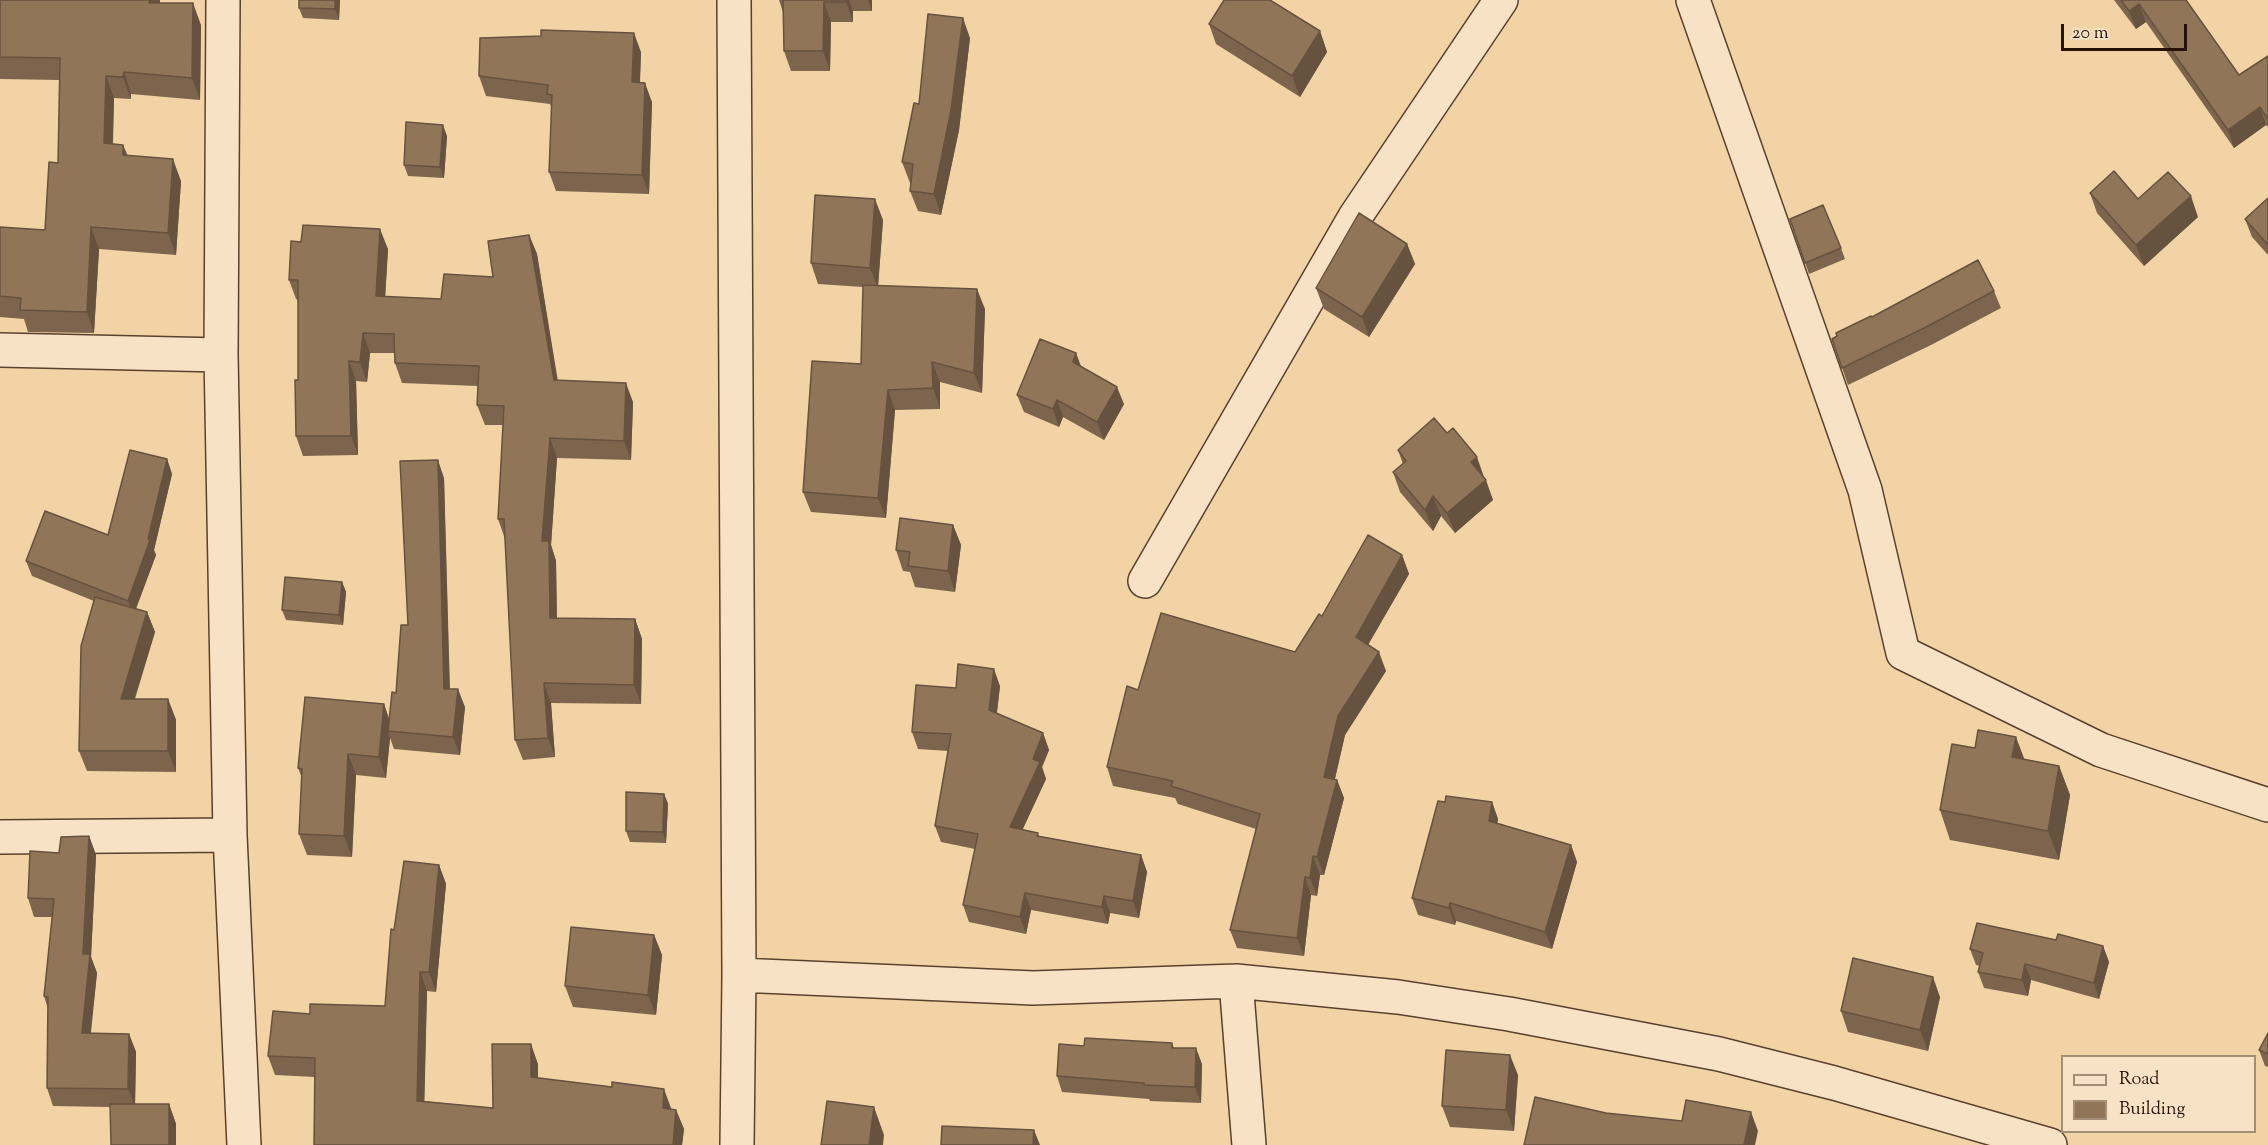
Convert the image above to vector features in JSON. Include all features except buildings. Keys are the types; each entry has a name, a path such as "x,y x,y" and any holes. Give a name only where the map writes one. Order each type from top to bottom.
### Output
{"street":[{"path":"223,0 221,355 230,835 244,1145"},
{"path":"734,0 739,975 737,1145"},
{"path":"1145,581 1355,217 1501,0"},
{"path":"1693,0 1865,490 1903,653 2101,750 2268,804"},
{"path":"0,350 221,355"},
{"path":"0,837 230,835"},
{"path":"739,975 1033,988 1236,981 1409,999 1509,1014 1719,1054 1846,1086 2050,1145"},
{"path":"1236,981 1249,1145"}]}
